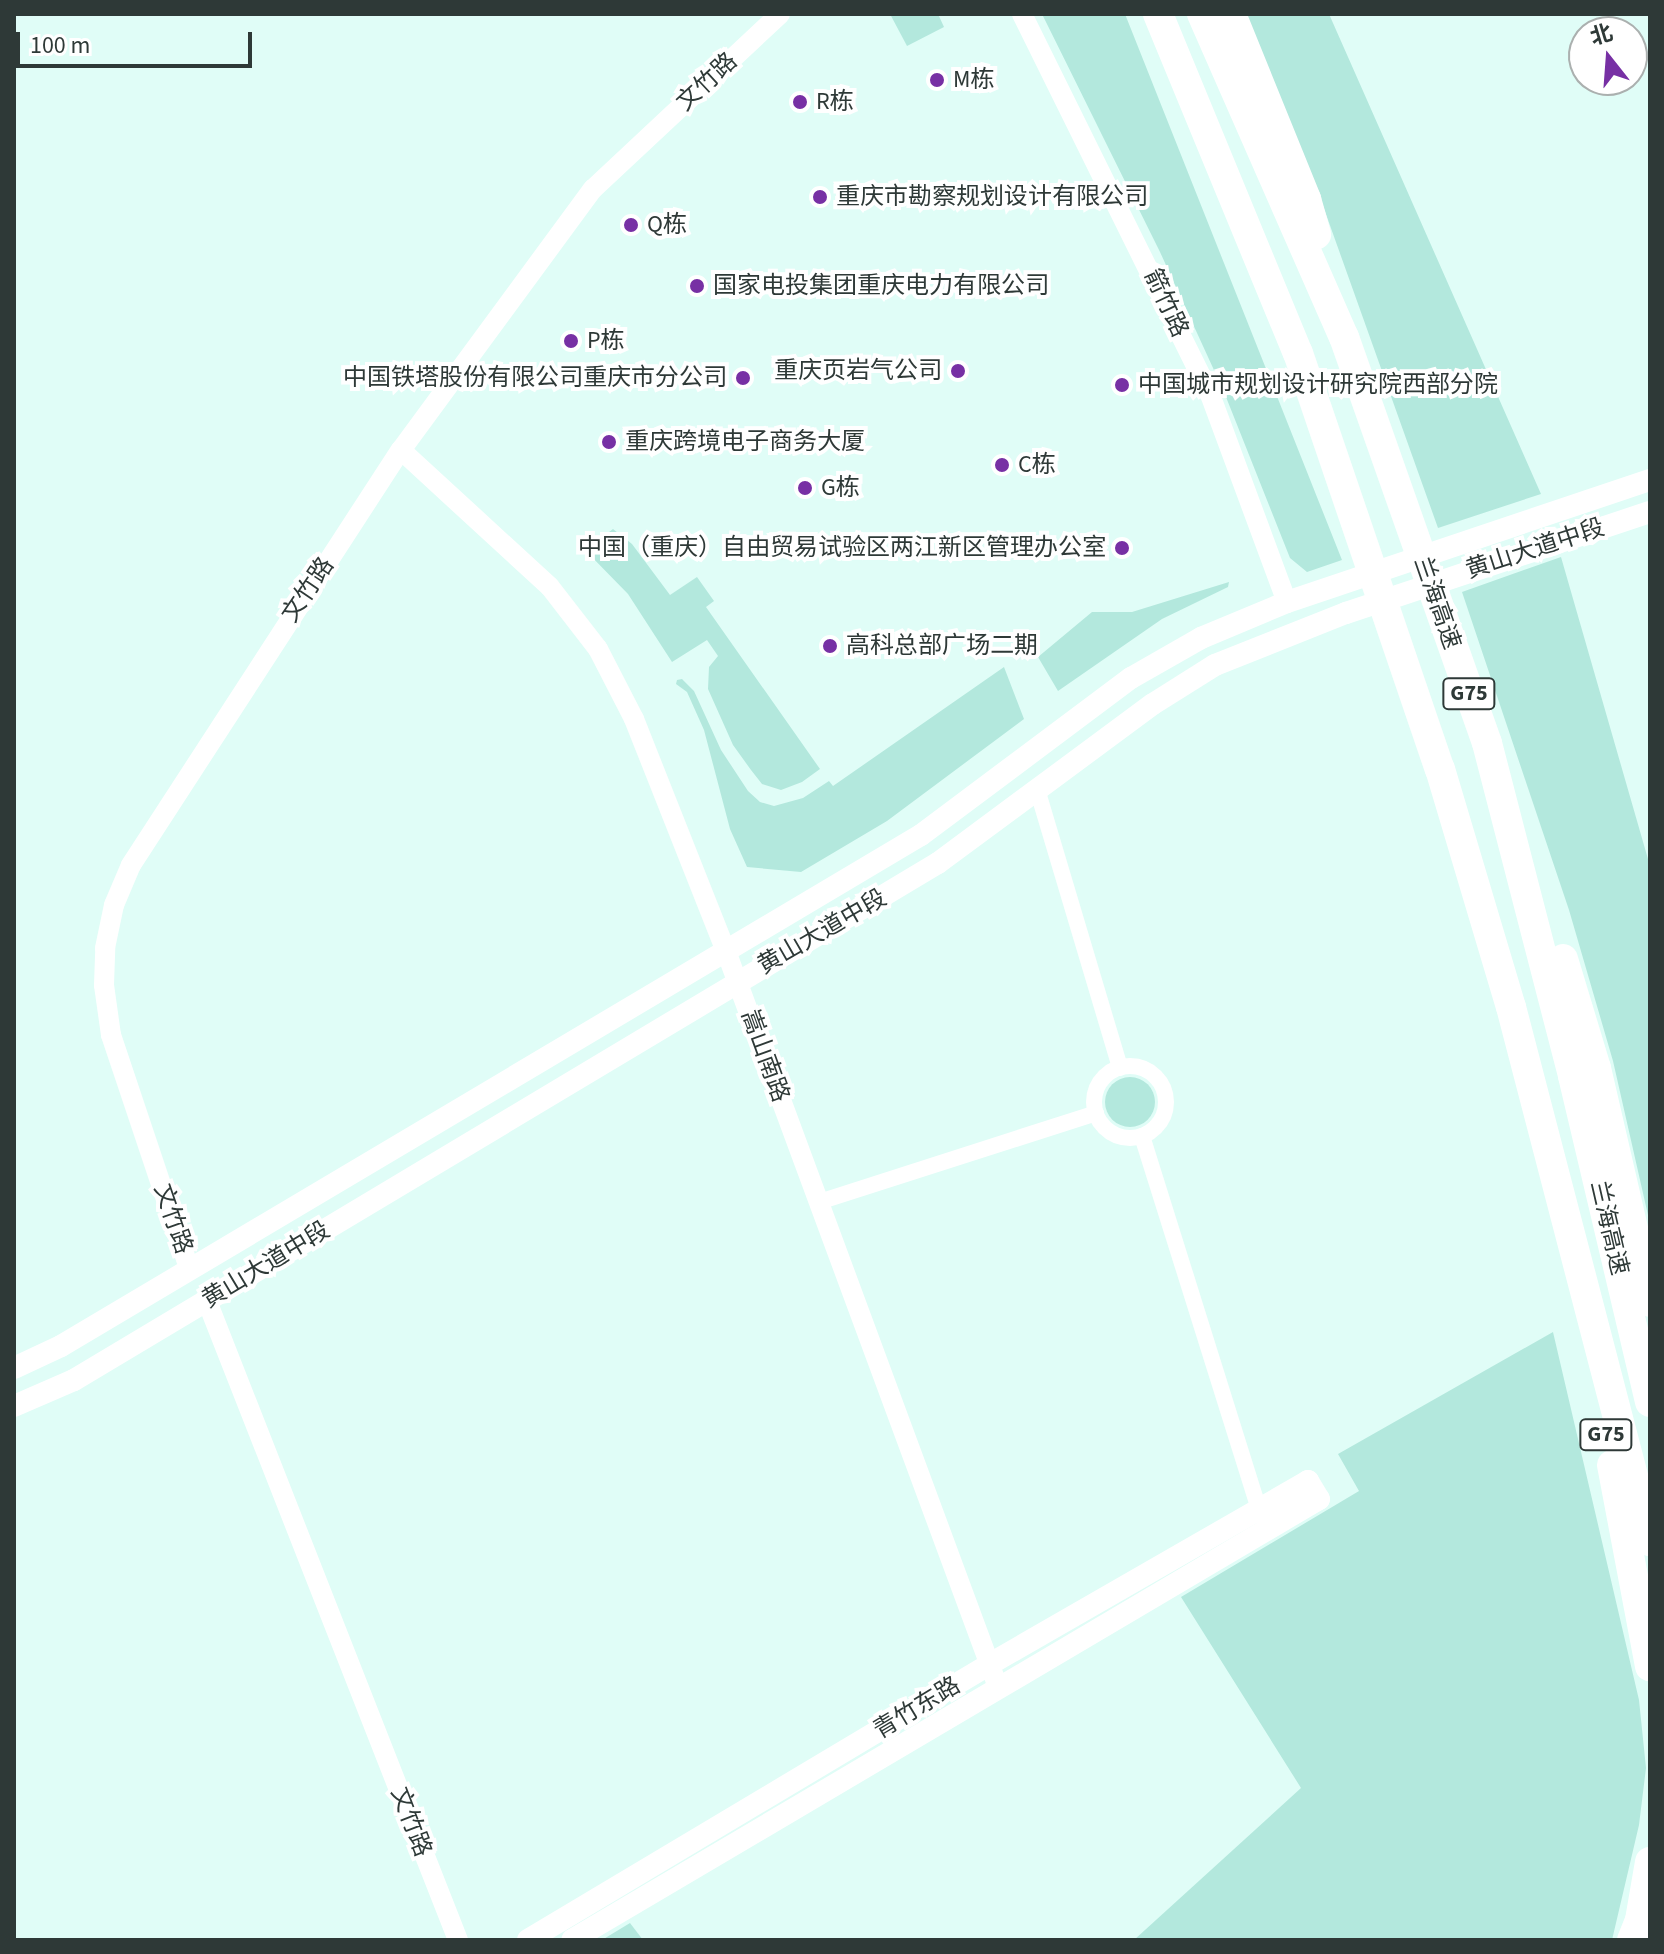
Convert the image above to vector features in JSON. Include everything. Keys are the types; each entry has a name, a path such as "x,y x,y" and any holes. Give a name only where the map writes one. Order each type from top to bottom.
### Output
{"highway":[{"name":"兰海高速","path":"1158,14 1298,353 1435,754 1511,1007 1564,1204"},
{"name":"兰海高速","path":"1202,14 1344,337 1487,743 1573,1076 1650,1402"},
{"path":"1231,14 1306,199 1344,337"},
{"path":"1487,743 1551,919 1596,1068 1650,1302"},
{"path":"1564,1204 1650,1541"},
{"name":"G75","path":"1564,1204 1650,1666"},
{"path":"1632,1940 1640,1920 1650,1862"}],"main road":[{"name":"黄山大道中段","path":"14,1368 61,1346 921,835 1131,678 1201,638 1287,602 1650,480"},
{"name":"黄山大道中段","path":"14,1406 74,1380 938,863 1153,704 1215,665 1346,613 1650,512"},
{"name":"青竹东路","path":"528,1940 990,1664 1314,1490"},
{"name":"青竹东路","path":"572,1940 998,1687 1262,1520"}],"street":[{"name":"文竹路","path":"189,1268 111,1035 104,985 105,948 114,905 131,865 401,450 593,189 780,14"},
{"name":"箭竹路","path":"1022,14 1211,397 1287,602"},
{"name":"嵩山南路","path":"401,450 550,587 598,649 634,719 726,951 998,1687"},
{"path":"1037,789 1120,1068"},
{"path":"1120,1068 1144,1069 1162,1085 1166,1097 1161,1121 1142,1136 1119,1136 1101,1123 1096,1113 1096,1091 1109,1074 1120,1068"},
{"path":"819,1202 1096,1113"},
{"path":"1142,1136 1262,1520"},
{"name":"文竹路","path":"207,1301 458,1940"}],"green space":[{"path":"890,14 938,14 944,27 907,46"},
{"path":"1042,14 1125,14 1342,560 1307,572 1290,558 1224,392 1160,252"},
{"path":"1243,14 1329,14 1541,494 1438,528 1317,189"},
{"path":"613,529 632,544 670,595 697,577 714,601 706,607 820,769 802,782 781,790 762,784 733,745 708,689 709,667 718,656 707,640 672,662 628,594 585,550"},
{"path":"1561,557 1650,866 1650,1224 1613,1061 1569,910 1462,592"},
{"path":"1229,582 1228,587 1162,619 1058,691 1038,657 1092,612 1132,612"},
{"path":"1004,667 1024,719 887,821 801,872 747,867 730,829 704,730 687,692 676,684 677,680 682,679 694,691 721,750 748,791 760,802 774,806 803,798 829,781 833,786"},
{"path":"1130,1077 1148,1084 1155,1102 1148,1120 1130,1127 1112,1120 1105,1102 1112,1084"},
{"path":"1553,1332 1639,1700 1646,1768 1639,1825 1612,1940 1134,1940 1301,1788 1181,1597 1359,1491 1338,1454"},
{"path":"630,1923 643,1940 602,1940"}],"place":[{"name":"M栋","path":"937,80"},
{"name":"R栋","path":"800,102"},
{"name":"重庆市勘察规划设计有限公司","path":"820,197"},
{"name":"Q栋","path":"631,225"},
{"name":"国家电投集团重庆电力有限公司","path":"697,286"},
{"name":"P栋","path":"571,341"},
{"name":"重庆页岩气公司","path":"958,371"},
{"name":"中国铁塔股份有限公司重庆市分公司","path":"743,378"},
{"name":"中国城市规划设计研究院西部分院","path":"1122,385"},
{"name":"重庆跨境电子商务大厦","path":"609,442"},
{"name":"C栋","path":"1002,465"},
{"name":"G栋","path":"805,488"},
{"name":"中国（重庆）自由贸易试验区两江新区管理办公室","path":"1122,548"},
{"name":"高科总部广场二期","path":"830,646"}]}
